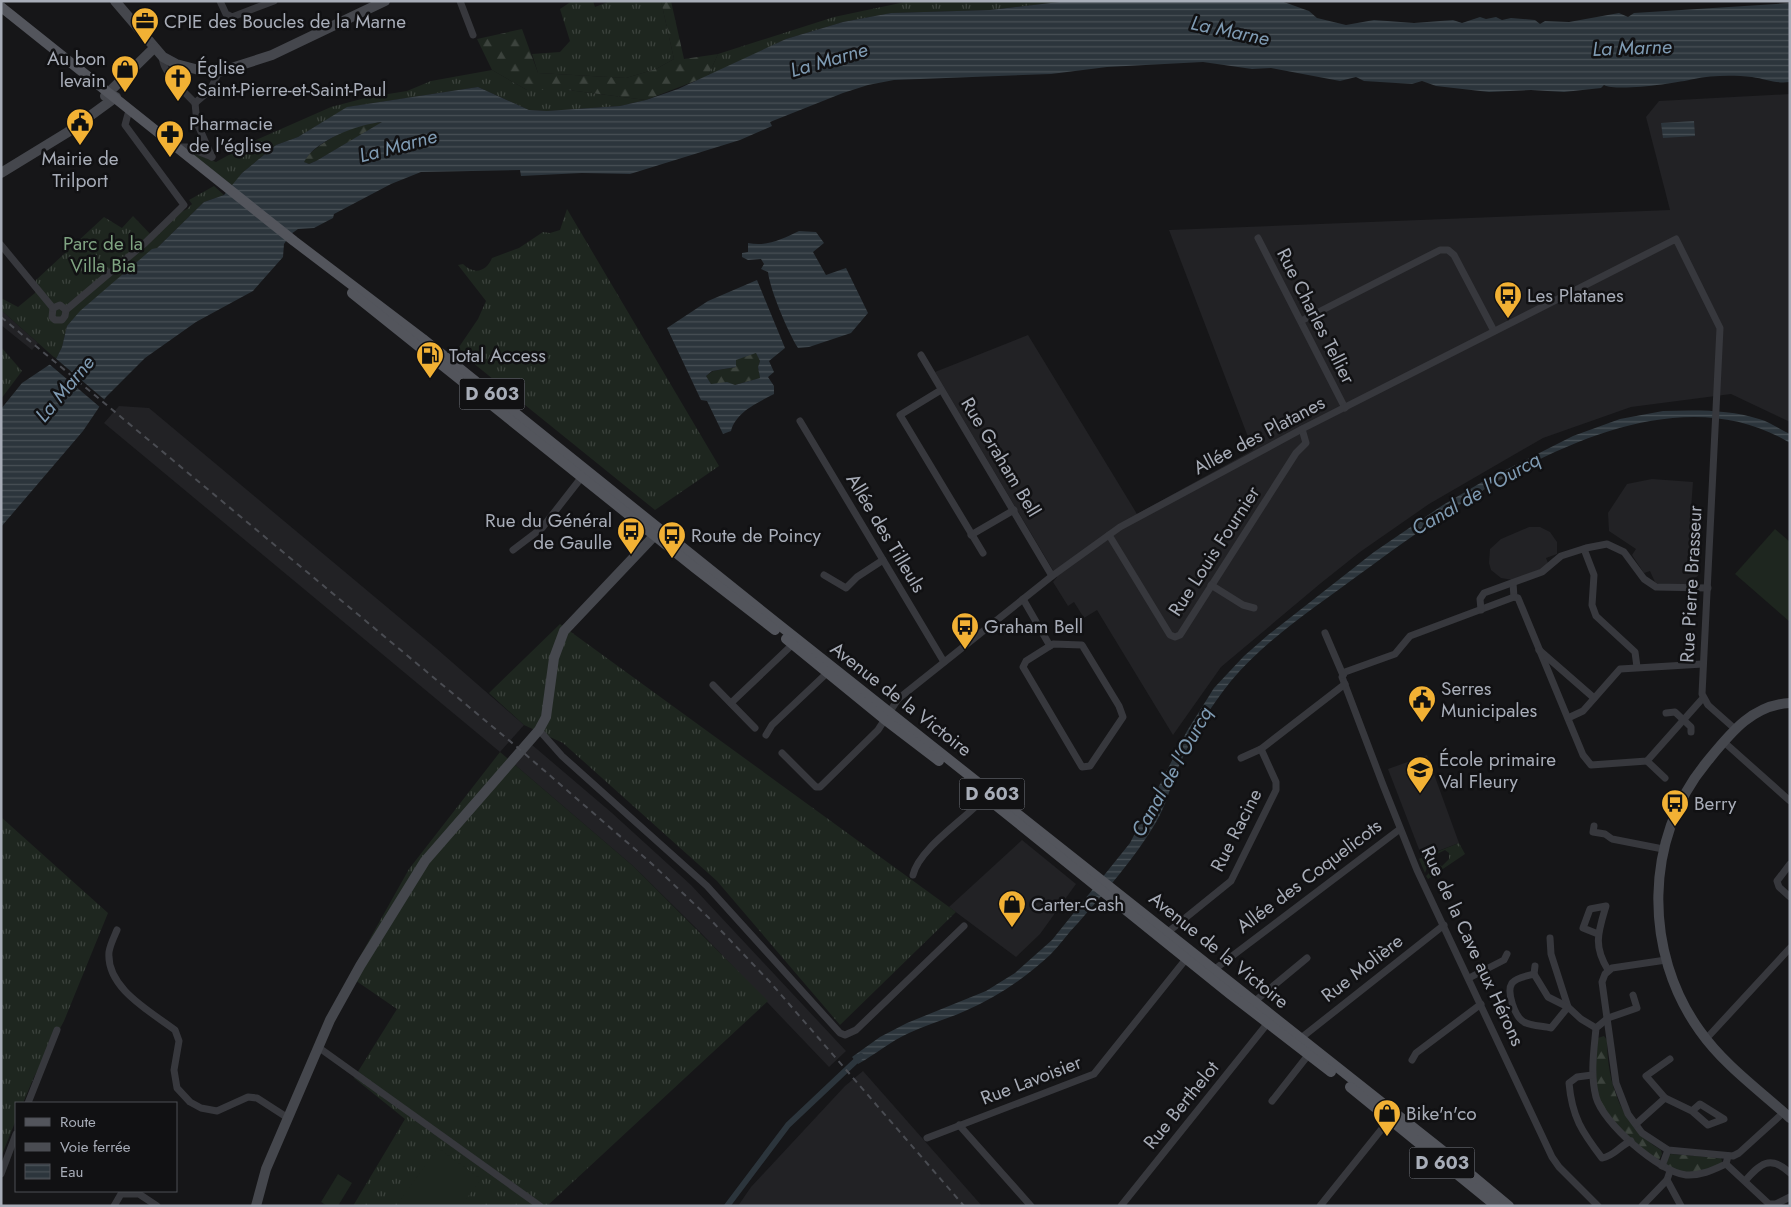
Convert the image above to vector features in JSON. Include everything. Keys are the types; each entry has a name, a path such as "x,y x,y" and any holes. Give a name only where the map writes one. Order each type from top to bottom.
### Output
{"main road":[{"name":"D 603","path":"1,6 111,97 128,114 293,242"},
{"name":"D 603","path":"1,14 177,148 223,187"},
{"name":"Avenue de la Victoire","path":"293,242 581,478 793,644 845,688 887,714 1001,801 1094,879"},
{"name":"Avenue de la Victoire","path":"293,242 424,339 650,519 805,645 1040,843 1109,890 1186,959 1267,1024 1309,1054 1496,1206"},
{"name":"Avenue de la Victoire","path":"1109,890 1120,894 1215,969 1509,1206"}],"street":[{"path":"114,1 163,57 175,63 199,70 220,72 272,55 385,1"},
{"path":"220,1 226,14 232,16 274,1"},
{"path":"460,1 473,35"},
{"path":"1,173 111,97 154,48"},
{"path":"163,57 162,64 195,103 197,123 212,157 187,147 177,148"},
{"path":"195,103 210,90 220,72"},
{"path":"53,308 51,315 58,320 64,318 66,310 145,243 184,205 126,125 125,120 128,114"},
{"name":"Rue Charles Tellier","path":"1258,238 1345,408"},
{"name":"Allée des Platanes","path":"782,753 816,787 820,787 878,730 898,699 1052,576 1109,535 1302,429 1676,239 1720,328 1715,406"},
{"path":"1,245 53,308"},
{"path":"1301,321 1440,250 1448,250 1454,255 1494,331"},
{"path":"53,308 60,305 66,310"},
{"name":"Rue Graham Bell","path":"921,355 1052,576"},
{"path":"941,390 900,415 983,553"},
{"name":"Rue Pierre Brasseur","path":"1703,698 1715,406"},
{"name":"Allée des Tilleuls","path":"800,421 944,662"},
{"name":"Rue Louis Fournier","path":"1109,535 1170,635 1175,637 1180,635 1296,453 1306,444 1302,429"},
{"path":"513,550 542,528 581,478"},
{"path":"971,535 1014,510"},
{"path":"650,519 654,536"},
{"path":"256,1206 266,1169 318,1047 330,1020 360,966 425,861 524,744 539,730 546,717 554,658 568,626 654,536 663,534 691,557 701,561"},
{"path":"1481,610 1480,599 1484,593 1542,572 1561,556 1607,544 1619,548 1629,556 1648,582 1656,587 1708,588"},
{"path":"1584,549 1594,575 1592,605 1596,616 1635,652 1637,668"},
{"path":"824,575 846,588 857,577 883,560"},
{"path":"1513,583 1514,597"},
{"path":"1212,585 1243,605 1254,608"},
{"path":"1343,676 1345,672 1395,654 1410,636 1514,597"},
{"path":"1514,597 1518,598 1583,756 1591,765 1647,760 1682,719 1703,698 1735,729"},
{"path":"1023,599 1050,646"},
{"path":"1325,633 1343,676"},
{"path":"731,703 793,644"},
{"path":"1082,645 1123,717 1090,766 1082,767 1023,667 1026,661 1050,646 1082,645"},
{"path":"1538,649 1594,698"},
{"path":"1568,718 1583,711 1620,669 1703,664"},
{"path":"766,735 772,725 827,673"},
{"name":"Rue de la Cave aux Hérons","path":"1343,676 1400,828 1480,1004 1555,1162 1598,1206"},
{"path":"1241,758 1261,749 1345,684"},
{"path":"713,685 755,728"},
{"path":"1633,995 1637,1008 1608,1018 1596,1028 1592,1075 1596,1097 1610,1122 1662,1166 1670,1171 1686,1175 1703,1174 1739,1153 1787,1115 1736,1071 1706,1040 1683,1004 1666,960 1658,902 1663,849 1673,820 1688,789 1735,729 1760,711 1790,703"},
{"path":"1666,713 1675,712 1691,727 1691,732"},
{"path":"539,730 562,756 707,886 840,1033 845,1035 856,1030 964,926"},
{"path":"1724,742 1790,801"},
{"name":"Rue Racine","path":"1168,932 1234,878 1276,790 1276,782 1261,749"},
{"path":"1647,760 1665,778"},
{"path":"913,874 915,867 942,836 985,797"},
{"path":"1594,826 1593,832 1663,849"},
{"name":"Allée des Coquelicots","path":"1215,969 1400,828"},
{"path":"1790,864 1778,877 1779,887 1790,896"},
{"name":"Rue Molière","path":"1301,1038 1444,925"},
{"path":"117,930 109,951 110,967 118,983 174,1030 179,1041 174,1070 177,1088 190,1102 201,1108 217,1111 248,1097 258,1098 288,1118"},
{"path":"1598,934 1599,956 1608,970"},
{"path":"1550,938 1551,954 1568,1007"},
{"path":"1706,1040 1790,948"},
{"path":"1468,978 1504,960 1507,954"},
{"path":"1255,1001 1307,958"},
{"name":"Rue Lavoisier","path":"927,1138 1094,1074 1186,959"},
{"path":"1666,960 1608,970 1603,977 1601,985 1608,1018 1612,1068 1628,1114 1648,1138 1668,1150 1727,1160 1770,1204 1776,1205 1790,1197"},
{"path":"1568,1007 1551,1028 1525,1023 1518,1017 1509,991 1516,980 1535,970 1548,997 1568,1007 1581,1019 1596,1028"},
{"path":"1412,1060 1416,1053 1480,1004"},
{"name":"Rue Berthelot","path":"1121,1206 1267,1024"},
{"path":"28,1102 57,1030"},
{"path":"318,1047 540,1206"},
{"path":"1272,1100 1309,1054"},
{"path":"1670,1059 1646,1076 1664,1098 1692,1111"},
{"path":"1592,1075 1577,1077 1569,1083 1571,1106 1581,1128 1602,1158 1613,1156 1624,1144 1631,1141"},
{"path":"1636,1124 1664,1098"},
{"path":"965,1134 970,1120"},
{"path":"1320,1206 1389,1120"},
{"path":"959,1125 1031,1206"},
{"path":"1,1174 15,1137"},
{"path":"1662,1166 1668,1150"},
{"path":"1745,1180 1759,1166 1769,1162 1780,1165 1790,1173"},
{"path":"1642,1206 1667,1180 1670,1171"},
{"path":"1667,1180 1681,1206"},
{"path":"114,1206 121,1194 139,1194 157,1206"}],"shaded area":[{"path":"1790,94 1790,422 1731,394 1631,407 1543,438 1429,504 1360,552 1321,583 1221,667 1173,735 1097,610 1084,618 1074,602 1068,606 1053,582 1057,577 935,372 1028,335 1137,514 1253,450 1169,230 1670,210 1646,117 1659,101"},
{"path":"1,310 38,343 32,350 1,325"},
{"path":"119,406 149,408 437,649 524,725 500,752 104,423"},
{"path":"1652,479 1693,482 1691,509 1700,517 1699,574 1693,581 1686,584 1660,585 1655,582 1650,571 1644,573 1632,555 1636,549 1609,531 1608,513 1627,484"},
{"path":"1529,527 1540,527 1550,532 1557,542 1557,554 1546,558 1548,563 1541,569 1513,580 1501,578 1491,570 1489,563 1490,549 1501,539"},
{"path":"531,744 612,813 691,885 846,1051 829,1067 701,933 633,866 514,764"},
{"name":"École primaire Val Fleury","path":"1427,755 1459,843 1422,857 1388,769"},
{"path":"1022,840 1076,884 1040,934 1016,957 949,907"},
{"path":"863,1071 982,1206 738,1206 751,1187 845,1086"}],"green space":[{"path":"572,1 593,1 595,7 610,1 661,1 674,59 656,69 626,78 538,73 532,54 560,52 570,41 560,9"},
{"path":"661,1 671,1 684,59 718,54 708,76 646,100 568,90 527,90 492,70 477,39 522,29 538,73 626,78 656,69 674,59"},
{"path":"1068,1 990,10 891,13 843,22 786,39 708,76 718,54 834,17 905,2"},
{"path":"492,70 527,90 568,90 646,100 620,106 547,111 529,110 478,87 348,107 298,137 276,145 242,173 233,186 188,151 216,162 256,140 331,107 369,97 407,91 431,81"},
{"path":"383,122 316,161 309,164 303,162 307,156 321,145 339,134 365,123"},
{"name":"Parc de la Villa Bia","path":"214,186 224,195 204,202 157,248 67,326 62,347 56,359 1,310 1,298 18,307 35,293 36,280 104,217 122,228 133,216 154,238 177,214 192,204 189,200"},
{"path":"567,209 719,466 655,510 457,350 478,319 486,301 458,265 463,264 475,271 483,269 492,258 519,248 543,232 550,233 560,230"},
{"path":"1,347 22,371 1,399"},
{"path":"756,352 760,361 758,367 760,378 735,385 711,384 706,376 713,371 736,367 735,360"},
{"path":"1775,529 1790,542 1790,622 1735,574"},
{"path":"560,624 956,912 840,1025 717,881 563,743 524,725 489,693"},
{"path":"500,752 633,866 768,1001 547,1206 353,1206 405,1119 354,1078 397,1009 349,976 409,869"},
{"path":"1,817 108,913 64,1021 34,1077 23,1102 15,1102 15,1122 1,1157"},
{"path":"1459,843 1465,854 1428,879 1426,876 1431,871 1432,862 1442,866 1449,859 1449,853 1445,850 1435,855 1429,862 1425,873 1419,859"},
{"path":"1604,1036 1607,1040 1610,1073 1619,1103 1636,1129 1661,1150 1662,1154 1659,1160 1631,1140 1614,1123 1601,1103 1597,1093 1595,1065 1598,1038"},
{"path":"438,1148 481,1179 461,1206 396,1206"},
{"path":"1671,1154 1721,1158 1722,1161 1721,1164 1707,1170 1686,1173 1666,1164 1667,1157"},
{"path":"338,1174 352,1183 338,1206 327,1206 321,1202"}],"water":[{"name":"La Marne","path":"1068,1 1281,1 1309,11 1317,18 1346,25 1374,20 1414,23 1453,20 1462,23 1480,17 1486,19 1496,17 1502,20 1511,18 1535,20 1540,24 1545,21 1569,22 1619,13 1628,17 1634,13 1790,3 1790,82 1776,82 1745,76 1723,76 1661,85 1621,88 1604,85 1601,88 1564,92 1531,90 1489,92 1436,86 1422,81 1412,84 1364,81 1356,77 1340,81 1271,68 1252,69 1203,62 1107,67 1051,74 894,80 868,85 843,93 770,122 772,126 740,140 630,174 582,173 521,176 520,170 421,172 391,184 334,214 333,218 314,228 298,229 291,234 284,244 283,257 253,291 196,322 145,358 106,397 83,431 1,527 1,409 22,383 55,361 62,347 67,326 80,311 152,249 157,248 204,202 224,195 242,173 276,145 298,137 347,107 478,87 529,110 547,111 620,106 646,100 678,89 786,39 843,22 891,13 990,10","holes":["382,122 309,164 304,162 310,154 327,140 362,126"]},
{"path":"1694,121 1695,136 1663,138 1661,123"},
{"path":"799,231 816,232 824,243 813,252 826,275 846,268 868,313 851,333 809,347 798,348 780,311 768,272 761,269 764,264 761,259 748,260 742,257 742,253 748,252 748,243 768,243"},
{"path":"757,280 785,348 769,361 774,372 768,377 774,386 774,394 742,413 737,418 731,431 723,434 707,401 701,400 667,328 708,301","holes":["756,353 760,361 758,367 760,378 735,385 727,382 711,384 706,376 712,371 736,367 736,360"]},
{"path":"1663,411 1711,411 1748,416 1767,422 1790,434 1790,443 1737,422 1681,417 1623,427 1565,448 1508,476 1454,509 1404,542 1276,637 1231,681 1208,712 1195,734 1178,768 1162,810 1147,837 1129,863 1050,955 1010,986 977,1006 902,1036 858,1064 852,1057 880,1037 907,1023 986,991 1015,973 1052,940 1130,843 1187,731 1214,688 1244,656 1268,635 1374,552 1443,505 1482,482 1573,436 1620,419"}],"pier":[{"path":"54,357 106,401 101,408 48,363"}],"waterway":[{"name":"Canal de l'Ourcq","path":"727,1206 788,1125 861,1056"}],"railway":[{"path":"1,317 517,747 651,863 708,917 770,982 964,1206"}],"place":[{"name":"CPIE des Boucles de la Marne","path":"145,45"},
{"name":"Au bon levain","path":"125,93"},
{"name":"Église Saint-Pierre-et-Saint-Paul","path":"178,102"},
{"name":"Mairie de Trilport","path":"80,146"},
{"name":"Pharmacie de l'église","path":"170,158"},
{"name":"Les Platanes","path":"1508,319"},
{"name":"Total Access","path":"430,379"},
{"name":"Rue du Général de Gaulle","path":"631,555"},
{"name":"Route de Poincy","path":"672,559"},
{"name":"Graham Bell","path":"965,650"},
{"name":"Serres Municipales","path":"1422,723"},
{"name":"École primaire Val Fleury","path":"1420,794"},
{"name":"Berry","path":"1675,827"},
{"name":"Carter-Cash","path":"1012,928"},
{"name":"Bike'n'co","path":"1387,1137"}]}
